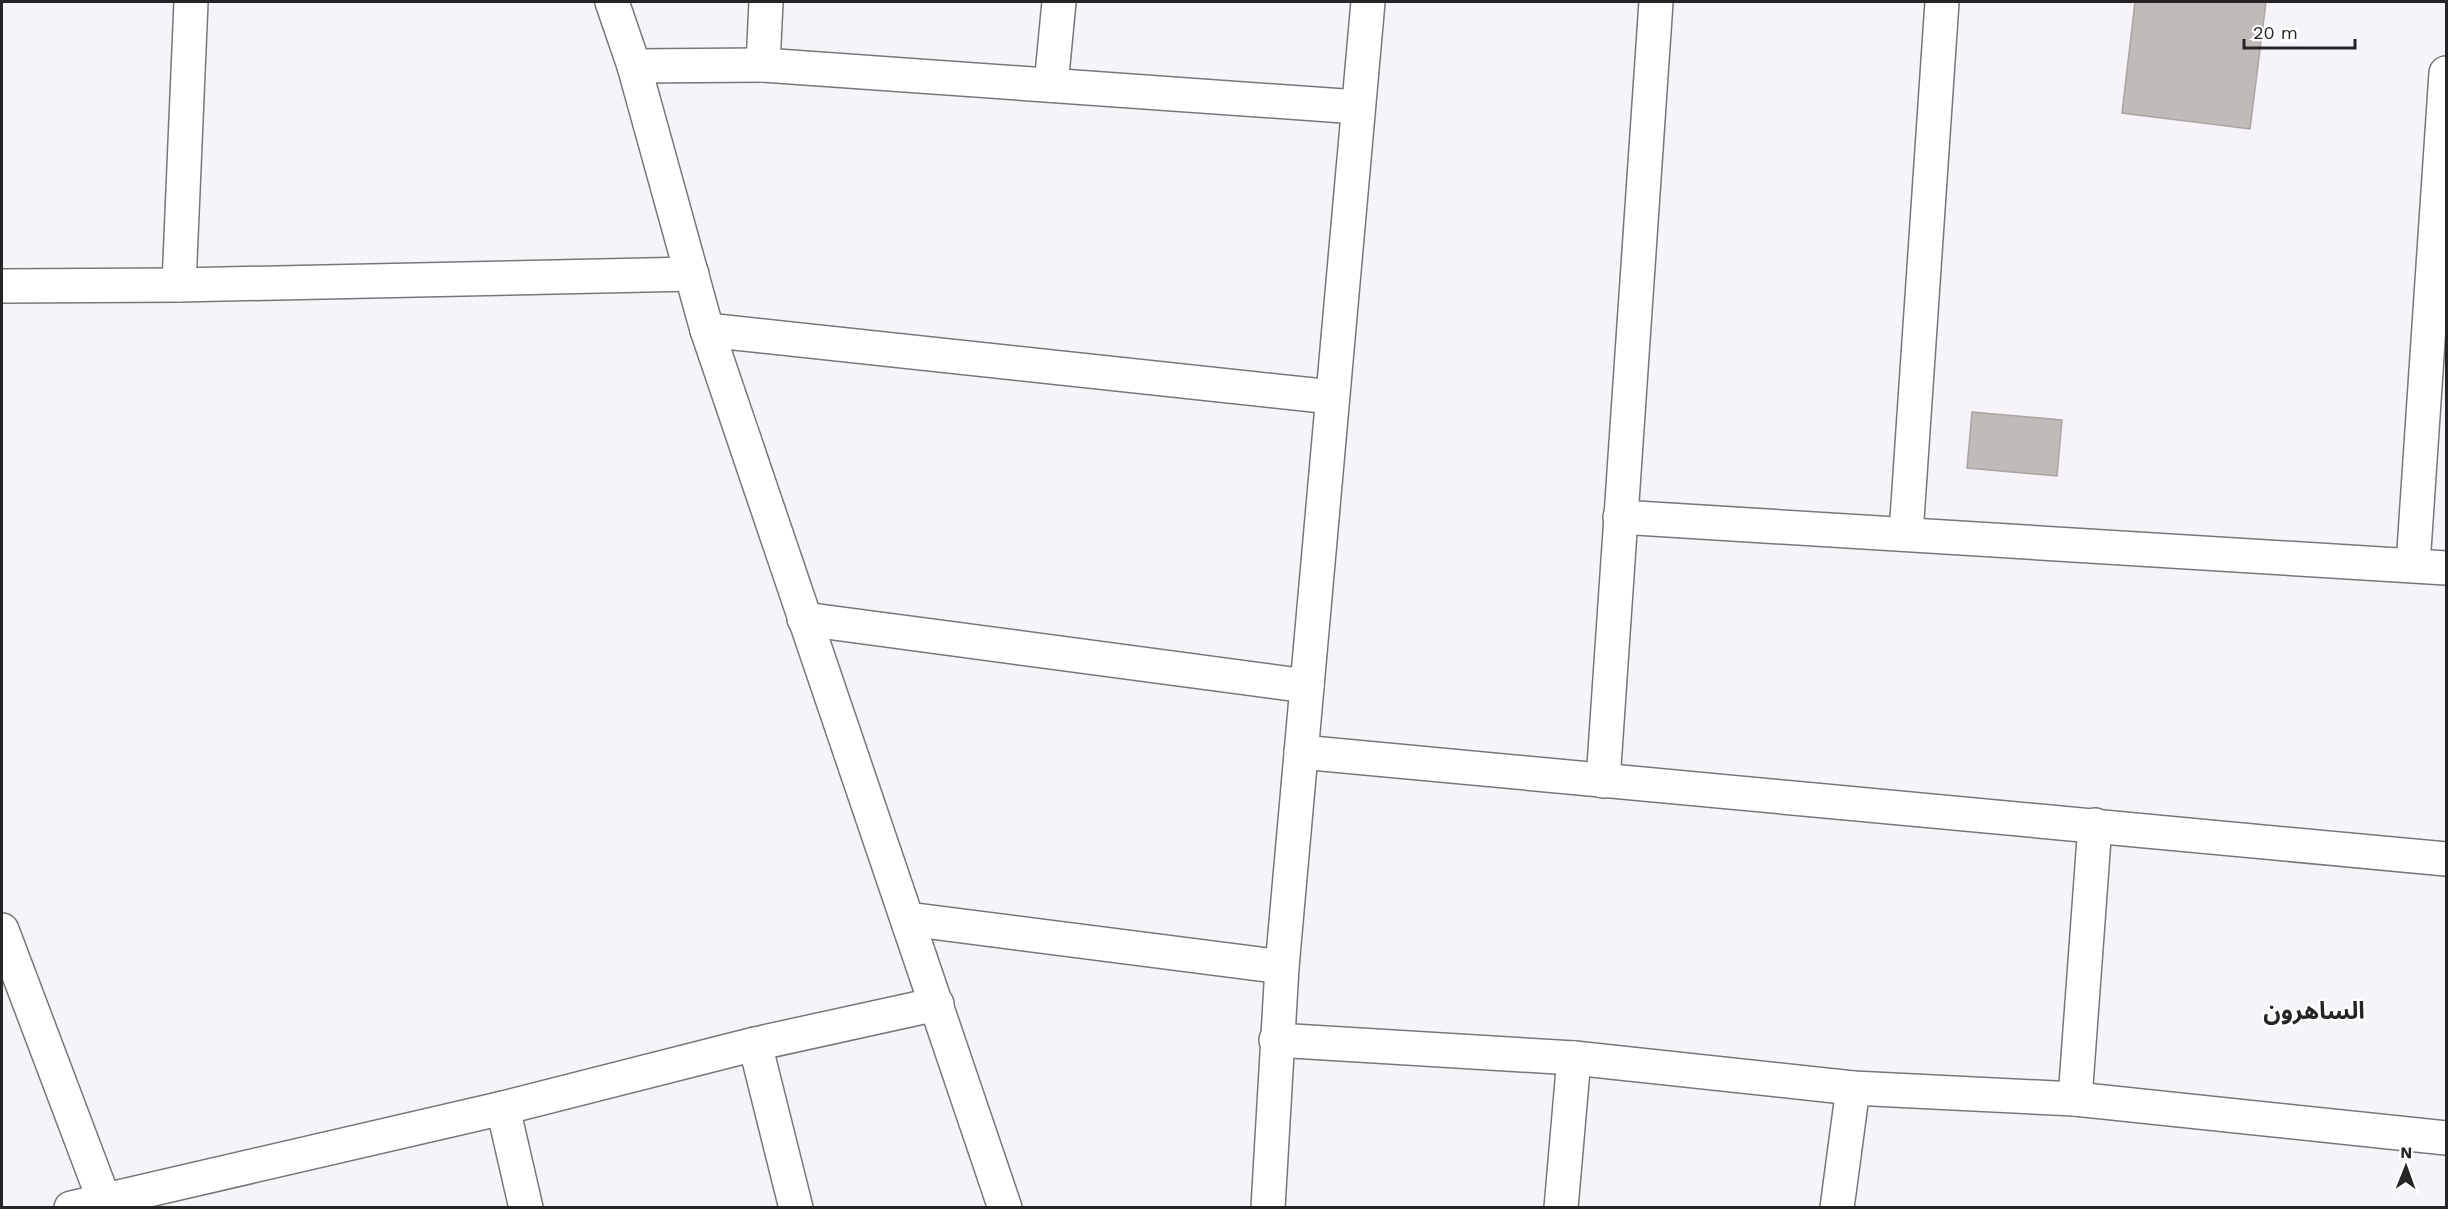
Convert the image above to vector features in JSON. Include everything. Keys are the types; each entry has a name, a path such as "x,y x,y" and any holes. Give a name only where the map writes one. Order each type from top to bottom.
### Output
{"street":[{"path":"179,285 191,2"},
{"path":"612,2 634,66 707,330 1005,1208"},
{"path":"763,66 766,2"},
{"path":"1051,85 1059,2"},
{"path":"1268,1208 1282,967 1368,2"},
{"path":"1603,781 1656,2"},
{"path":"1906,534 1942,2"},
{"path":"634,66 763,66 1358,107"},
{"path":"2413,566 2446,73"},
{"path":"2,286 179,285 692,274"},
{"path":"707,330 1332,397"},
{"path":"1620,517 2446,568"},
{"path":"804,619 1307,686"},
{"path":"1301,752 2446,859"},
{"path":"2075,1099 2095,825"},
{"path":"908,919 1282,967"},
{"path":"2,930 104,1200"},
{"path":"71,1208 503,1108 755,1044 937,1004"},
{"path":"1276,1040 1574,1058 1853,1088 2075,1099 2446,1138"},
{"path":"755,1044 796,1208"},
{"path":"1561,1208 1574,1058"},
{"path":"1837,1208 1853,1088"},
{"path":"503,1108 526,1208"}],"building":[{"path":"2135,2 2266,2 2250,129 2122,113"},
{"path":"1972,412 2062,420 2057,476 1967,468"}],"district":[{"name":"الساهرون","path":"2314,1011"}]}
